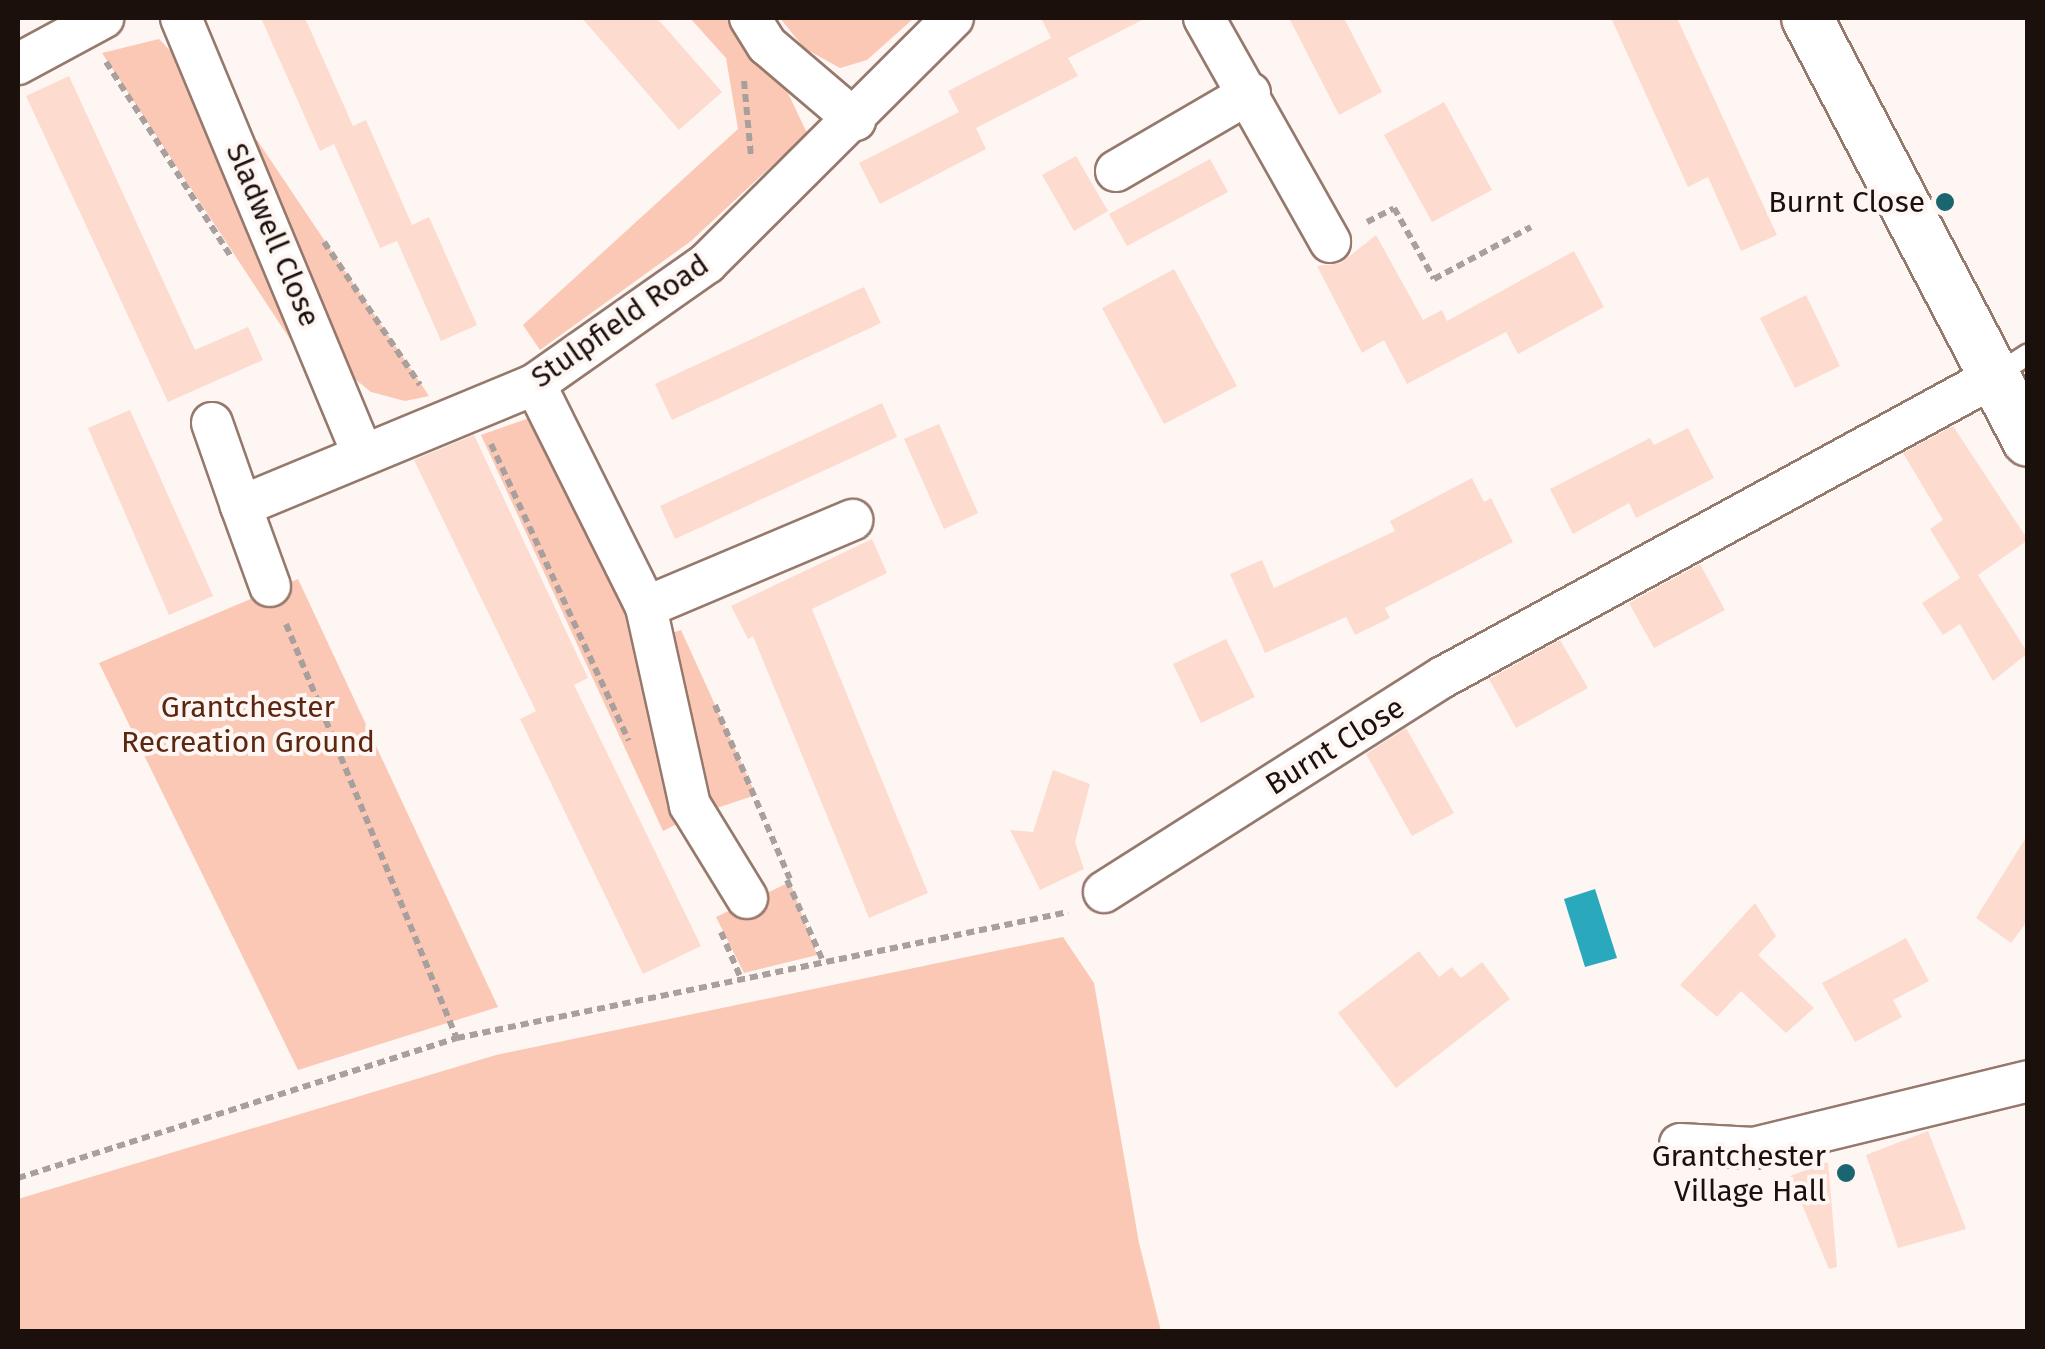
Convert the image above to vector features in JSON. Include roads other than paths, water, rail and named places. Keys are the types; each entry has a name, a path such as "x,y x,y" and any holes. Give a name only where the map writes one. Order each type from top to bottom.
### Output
{"street":[{"name":"Sladwell Close","path":"181,18 355,435"},
{"path":"750,18 766,45 855,120"},
{"name":"Stulpfield Road","path":"241,506 355,435 474,408 536,384 707,263 855,120 953,18"},
{"path":"1204,18 1250,93 1330,242"},
{"path":"1807,18 2010,366 2028,441"},
{"path":"18,64 93,22"},
{"path":"1116,171 1250,93"},
{"name":"Burnt Close","path":"1104,892 1443,677 2010,366"},
{"path":"536,384 646,606 690,806 747,898"},
{"path":"212,423 270,586"},
{"path":"646,606 852,520"},
{"path":"1680,1144 1754,1148 2028,1081"}],"water":[{"path":"1595,889 1617,958 1585,967 1564,899"}],"place":[{"name":"Burnt Close","path":"1945,202"},
{"name":"Grantchester Village Hall","path":"1846,1173"}],"park label":[{"name":"Grantchester Recreation Ground","path":"248,724"}]}
